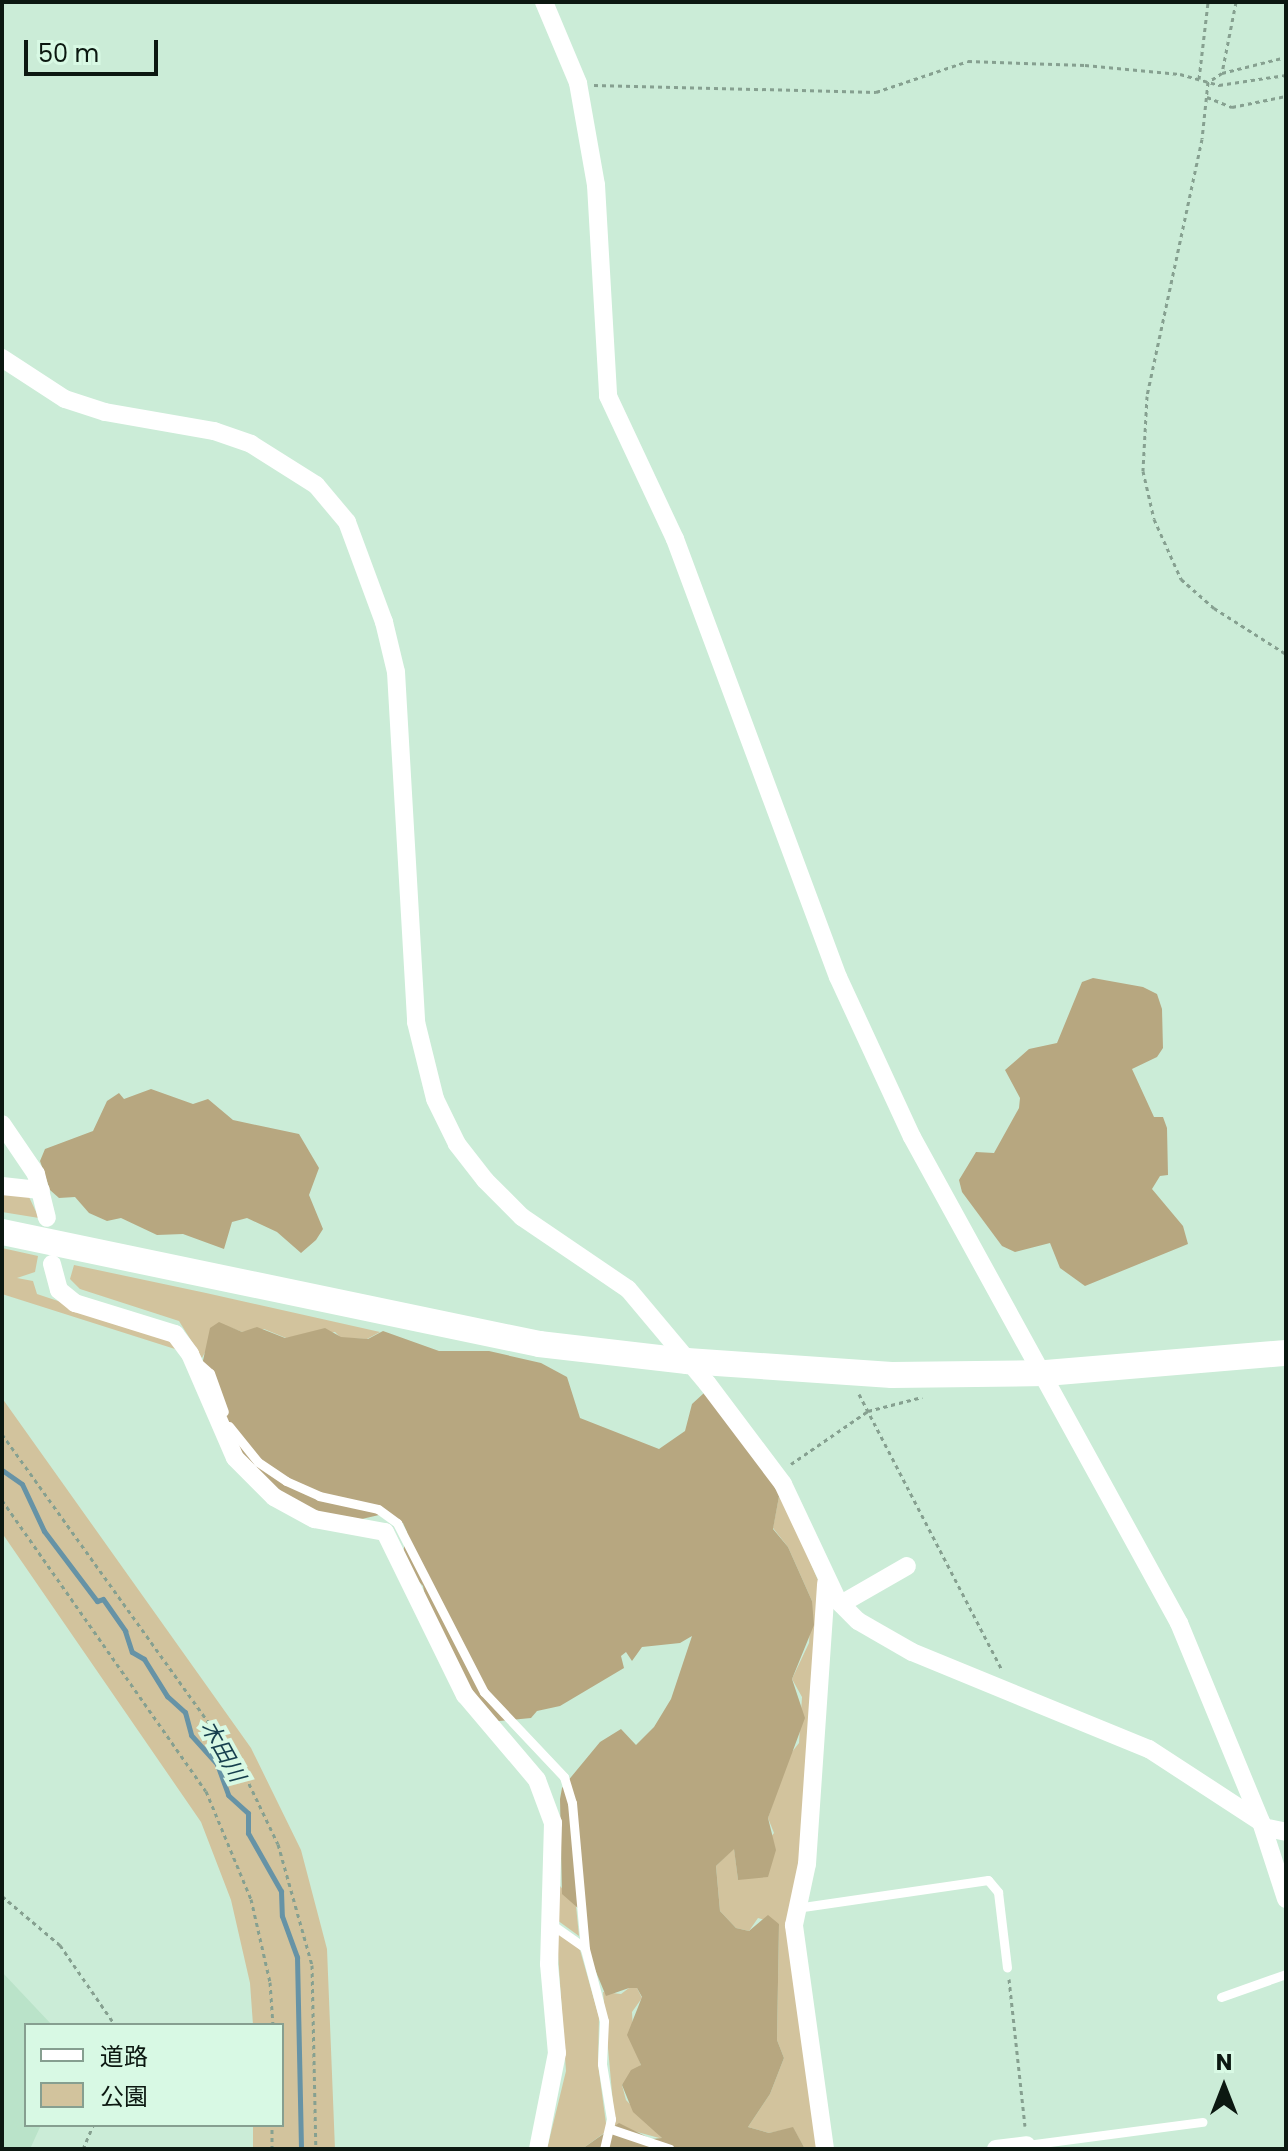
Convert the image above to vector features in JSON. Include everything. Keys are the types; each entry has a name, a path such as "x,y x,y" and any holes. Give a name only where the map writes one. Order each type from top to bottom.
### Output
{"street":[{"path":"544,2 578,83 596,185 608,396 675,539 838,977 912,1137 1046,1373 1204,1675 1236,1770 1262,1824 1286,1899"},
{"path":"2,358 65,399 105,412 214,431 251,444 316,485 347,522 384,622 396,672 416,1022 435,1099 457,1144 485,1180 522,1217 628,1289 687,1361 775,1475 826,1584 841,1604 858,1621 912,1652 1149,1749 1262,1824 1286,1832"},
{"path":"2,1124 27,1156 41,1190 47,1218"},
{"path":"2,1186 41,1190"},
{"path":"2,1232 524,1341 687,1361 930,1375 1046,1373 1286,1353"},
{"path":"52,1264 59,1290 75,1303 175,1334 193,1361 235,1458 274,1497 314,1519 373,1526 389,1537 465,1695 548,1799 554,1853 551,1924 557,2070 538,2149"},
{"path":"841,1604 907,1566"},
{"path":"825,2149 796,1959 796,1908 807,1864 826,1584"},
{"path":"996,2149 1027,2145"}],"lane":[{"path":"193,1361 205,1365 226,1421 258,1462 319,1496 378,1509 403,1531 484,1692 550,1757 570,1789 584,1948 602,2010 602,2064 611,2129 604,2149"},
{"path":"796,1908 988,1880 998,1892 1007,1967"},
{"path":"551,1924 584,1948"},
{"path":"1221,1997 1286,1974"},
{"path":"1027,2145 1202,2122"},
{"path":"611,2129 670,2149"}],"path":[{"path":"1199,79 1208,2"},
{"path":"1222,73 1236,2"},
{"path":"1208,82 1222,73 1286,57"},
{"path":"578,83 876,92 968,61 1085,65 1236,85 1286,75"},
{"path":"1208,82 1197,167 1147,396 1143,471 1154,519 1181,579 1214,608 1286,654"},
{"path":"1207,97 1232,107 1286,96"},
{"path":"852,1372 868,1411 1003,1672 1004,1690"},
{"path":"775,1475 868,1411 926,1396 930,1375"},
{"path":"2,1434 242,1769 278,1844 312,1965 316,2149"},
{"path":"2,1500 206,1791 251,1899 270,1982 273,2023"},
{"path":"2,1896 60,1945 114,2023"},
{"path":"1007,1967 1027,2145"},
{"path":"83,2149 92,2127"},
{"path":"272,2127 272,2149"}],"shaded area":[{"path":"1093,978 1143,987 1157,994 1162,1009 1163,1048 1157,1057 1132,1069 1154,1117 1163,1117 1167,1128 1168,1175 1160,1176 1152,1189 1183,1226 1188,1244 1085,1286 1060,1268 1050,1243 1015,1252 1002,1246 962,1192 959,1180 976,1152 994,1153 1019,1108 1020,1098 1005,1070 1029,1049 1057,1043 1082,982"},
{"path":"151,1089 193,1104 208,1099 233,1120 299,1134 319,1168 309,1195 323,1229 316,1240 301,1253 277,1232 247,1218 232,1222 224,1249 183,1234 157,1235 121,1218 107,1221 89,1213 75,1197 59,1198 50,1190 40,1161 45,1149 93,1131 107,1101 119,1093 124,1099"},
{"path":"219,1322 242,1332 257,1327 285,1338 325,1328 341,1337 368,1339 383,1331 439,1351 489,1351 541,1363 567,1377 580,1418 659,1449 685,1431 692,1404 704,1393 780,1491 773,1529 788,1547 812,1601 814,1625 792,1679 805,1718 768,1818 776,1850 768,1877 738,1880 734,1849 716,1866 720,1911 736,1928 749,1931 768,1915 779,1924 777,2040 784,2058 770,2094 748,2127 769,2133 793,2127 805,2149 582,2149 619,2123 651,2139 662,2138 633,2112 622,2085 631,2070 641,2065 627,2035 642,1997 637,1988 606,1996 584,1943 579,1909 562,1894 562,1788 600,1742 621,1729 636,1745 654,1727 671,1699 692,1636 680,1643 642,1647 632,1661 626,1652 621,1656 624,1668 560,1706 537,1711 531,1718 489,1722 430,1624 423,1586 401,1563 407,1532 403,1523 379,1515 349,1522 256,1490 201,1370 210,1328"},
{"path":"2,1972 50,2023 24,2023 24,2127 40,2127 30,2149 2,2149"}],"green space":[{"path":"2,1192 29,1197 39,1218 2,1212"},
{"path":"2,1248 38,1256 35,1272 17,1278 33,1281 37,1294 166,1337 185,1358 175,1349 2,1294"},
{"path":"74,1265 380,1332 367,1339 341,1338 335,1332 286,1338 264,1329 242,1332 229,1327 211,1341 202,1358 179,1321 80,1289 70,1279"},
{"path":"2,1398 251,1748 301,1850 327,1949 335,2149 253,2149 253,2127 284,2127 284,2023 253,2023 250,1983 231,1900 201,1822 2,1533"},
{"path":"780,1491 820,1585 798,1894 822,2149 805,2149 793,2128 769,2133 748,2127 770,2094 784,2058 777,2040 779,1924 758,1918 749,1931 736,1928 720,1911 716,1866 734,1848 738,1880 774,1833 768,1818 788,1757 799,1743 802,1697 792,1679 809,1643 812,1601 788,1547 773,1528"},
{"path":"560,1886 576,1906 579,1936 557,1920"},
{"path":"560,1932 580,1950 599,2017 598,2064 607,2131 582,2149 547,2149 566,2071 557,1939"},
{"path":"629,1988 637,1988 642,1998 632,2012 634,2047 641,2065 622,2085 626,2100 663,2139 615,2126 603,1992 621,1994"}],"waterway":[{"name":"木田川","path":"2,1470 22,1484 44,1531 97,1601 103,1599 125,1631 132,1652 144,1659 167,1696 185,1712 191,1735 217,1764 228,1795 248,1813 248,1833 281,1891 282,1916 297,1957 301,2149"}]}
